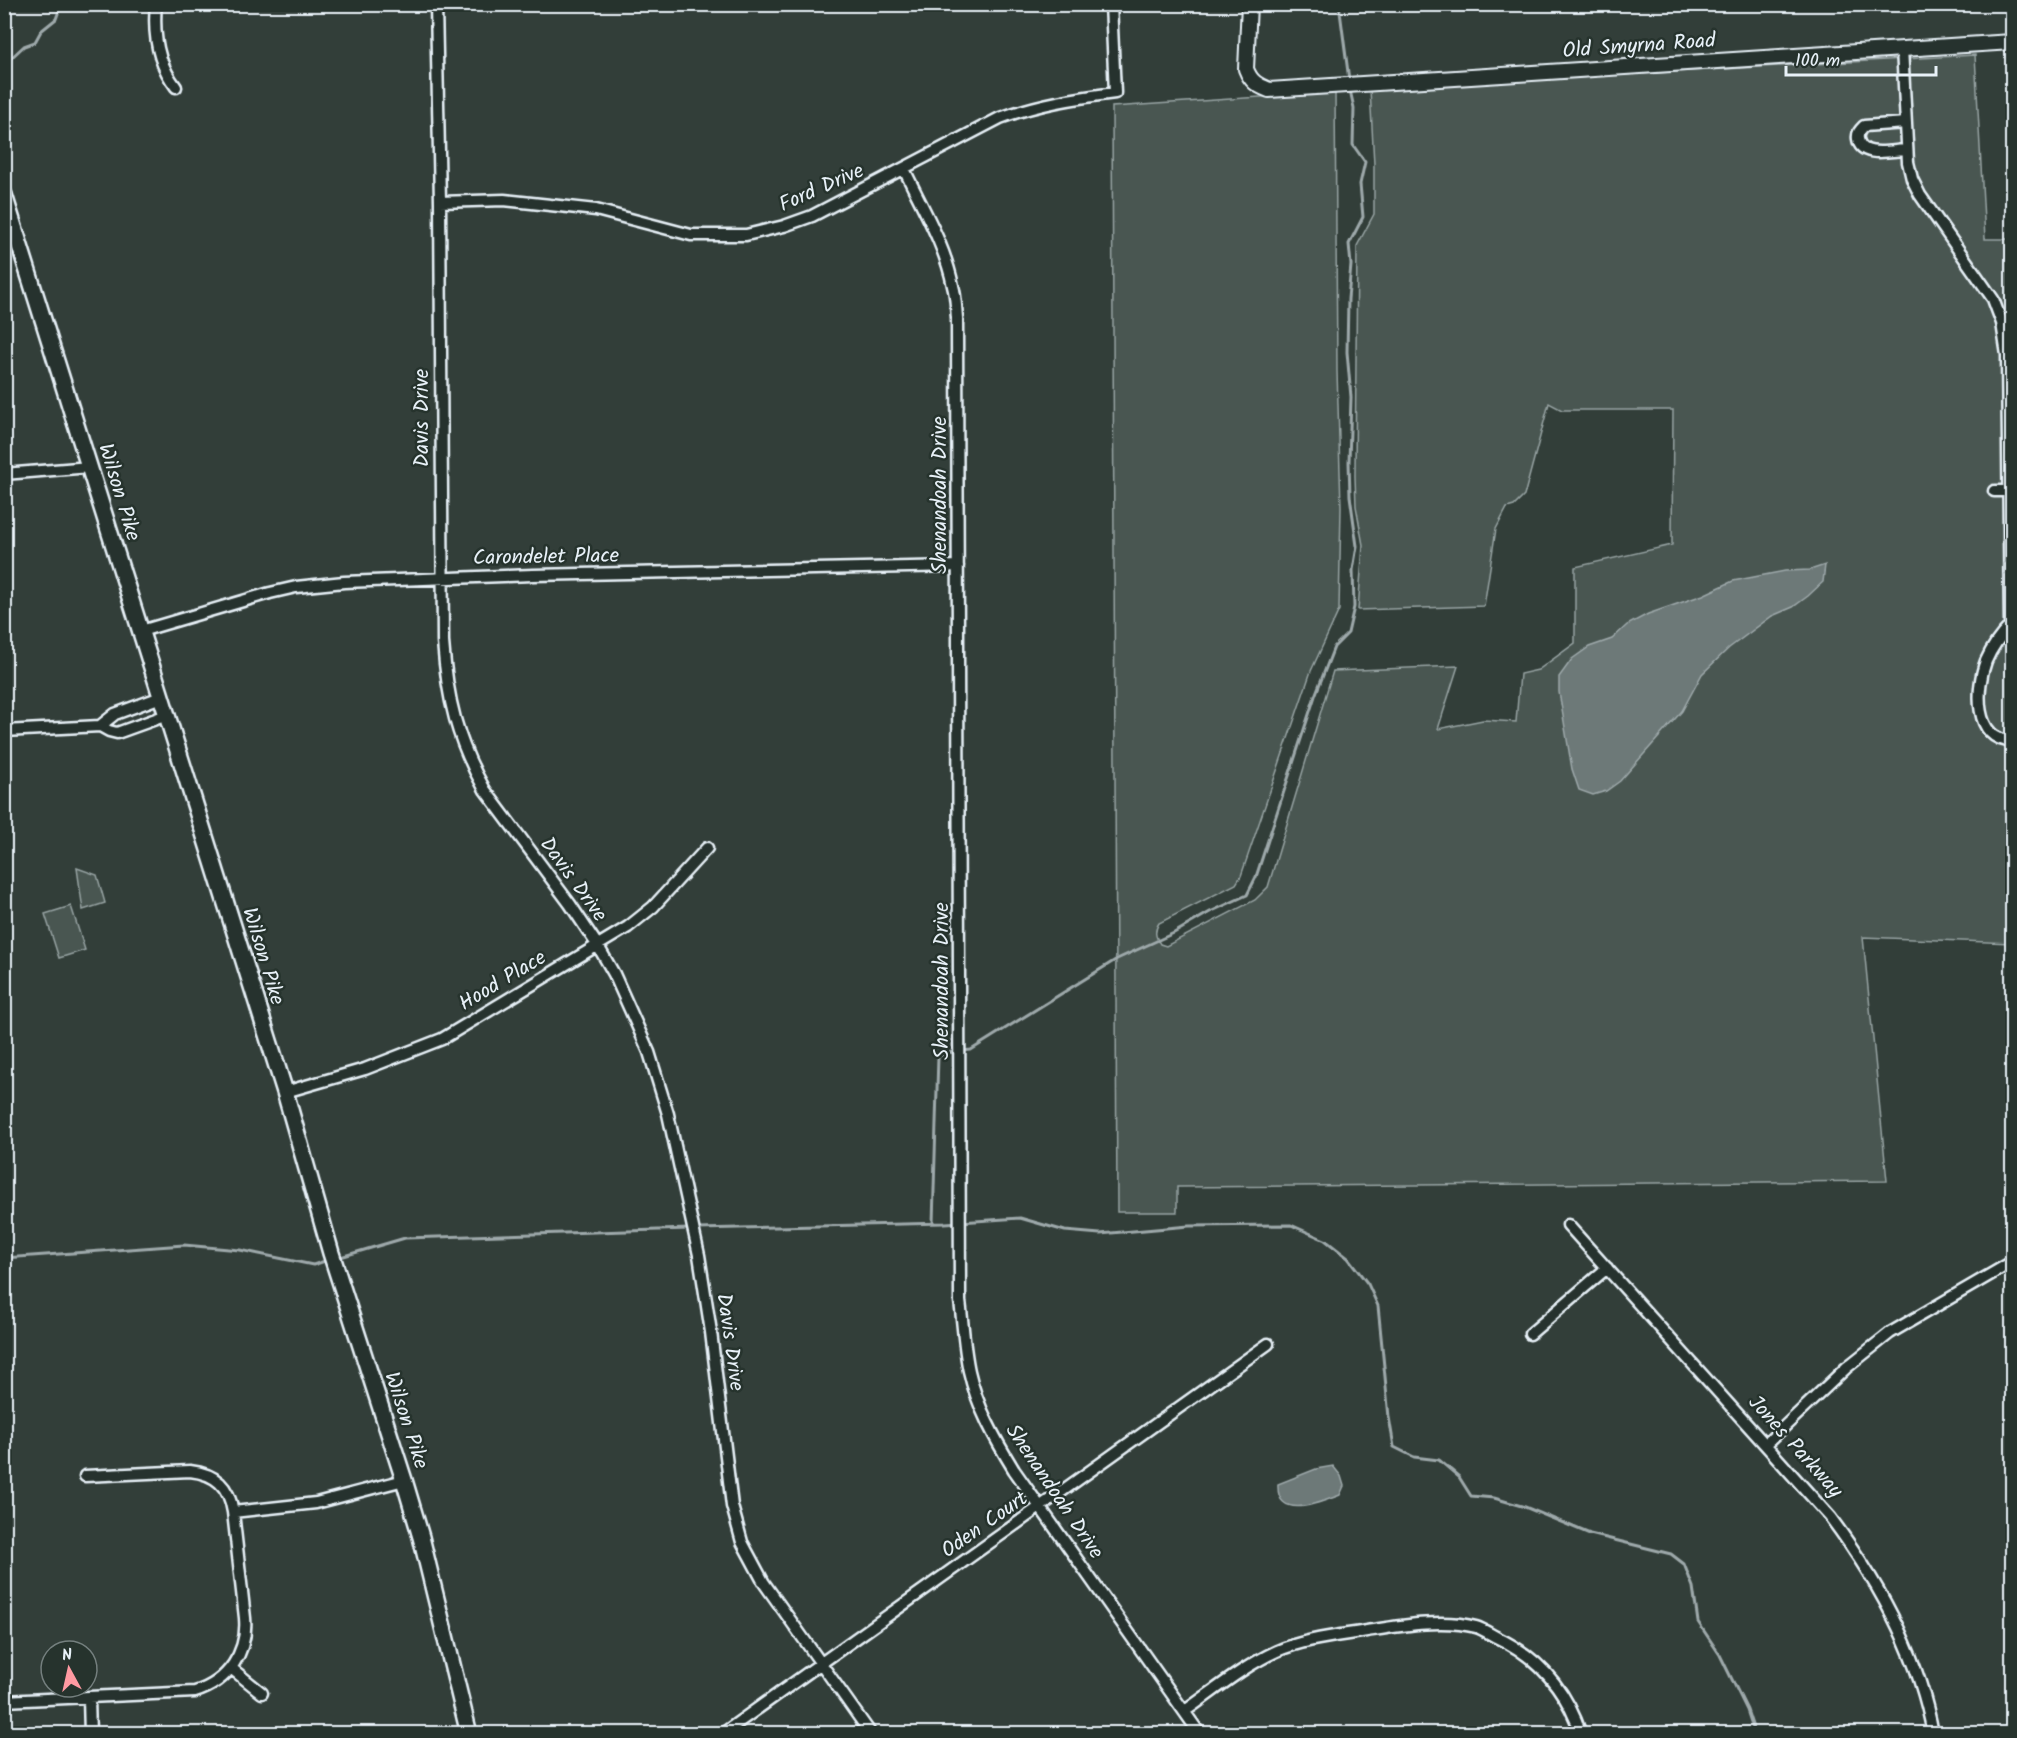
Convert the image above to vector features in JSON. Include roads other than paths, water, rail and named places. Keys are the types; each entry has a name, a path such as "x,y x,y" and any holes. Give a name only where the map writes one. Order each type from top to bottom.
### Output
{"main road":[{"name":"Wilson Pike","path":"4,195 285,1092 333,1259 404,1480 469,1734"}],"street":[{"path":"156,4 155,28 159,56 168,77 176,87"},
{"name":"Davis Drive","path":"436,4 445,675 451,709 473,770 598,946 632,1011 662,1090 695,1236 711,1332 732,1506 742,1542 764,1583 871,1734"},
{"name":"Ford Drive","path":"440,202 516,201 596,210 691,235 746,234 784,226 812,216 1000,118 1027,108 1067,99 1115,93 1111,4"},
{"name":"Old Smyrna Road","path":"1249,4 1246,69 1255,84 1269,90 2013,42"},
{"path":"1902,48 1906,150 1910,171 1920,195 1986,288 1999,314 2007,355 2011,627 1997,640 1986,662 1980,702 1982,717 1990,732 2002,740 2013,741"},
{"path":"1906,123 1864,126 1858,137 1862,147 1869,151 1906,150"},
{"name":"Shenandoah Drive","path":"904,169 940,244 954,286 957,318 960,1301 969,1372 992,1434 1039,1509 1200,1734"},
{"path":"4,474 90,466"},
{"path":"1994,491 2008,491"},
{"name":"Carondelet Place","path":"141,631 270,593 296,587 344,582 958,566"},
{"path":"100,726 115,714 161,697"},
{"path":"4,731 100,726 117,733 166,715"},
{"name":"Hood Place","path":"285,1092 365,1070 442,1038 628,927 653,907 707,848"},
{"name":"Jones Parkway","path":"1568,1225 1766,1444 1830,1517 1859,1555 1906,1645 1920,1681 1933,1734"},
{"path":"1766,1444 1846,1368 1890,1333 2013,1262"},
{"path":"1530,1334 1606,1268"},
{"name":"Oden Court","path":"722,1734 1268,1344"},
{"path":"85,1476 198,1472 213,1478 226,1489 231,1498 246,1626 244,1644 239,1656 231,1668 212,1684 195,1692 99,1697"},
{"path":"233,1512 316,1503 404,1480"},
{"path":"1185,1711 1240,1672 1278,1651 1318,1639 1434,1623 1476,1627 1510,1643 1539,1663 1563,1694 1581,1734"},
{"path":"231,1668 262,1693"},
{"path":"4,1701 61,1699"},
{"path":"89,1699 90,1734"}],"waterway":[{"path":"1339,4 1349,80"},
{"path":"4,70 9,67 10,59 24,46 35,42 41,31 56,19 60,8"},
{"path":"962,1051 971,1050 1117,959 1174,933 1210,912 1247,895 1256,877 1315,696 1334,647 1348,633 1354,607 1353,570 1357,546 1350,496 1349,462 1351,397 1347,352 1351,265 1349,244 1363,217 1360,184 1365,162 1353,145 1354,108 1350,90"},
{"path":"933,1223 938,1056 956,1051"},
{"path":"697,1229 945,1223 1020,1218 1065,1231 1100,1234 1189,1226 1291,1225 1325,1240 1348,1258 1368,1284 1378,1306 1394,1447 1414,1457 1439,1460 1459,1477 1471,1496 1494,1498 1525,1507 1590,1534 1671,1554 1684,1564 1693,1587 1698,1622 1720,1655 1747,1710 1755,1734"},
{"path":"337,1258 405,1238 690,1229"},
{"path":"4,1258 184,1245 240,1250 313,1265 328,1260"}]}
